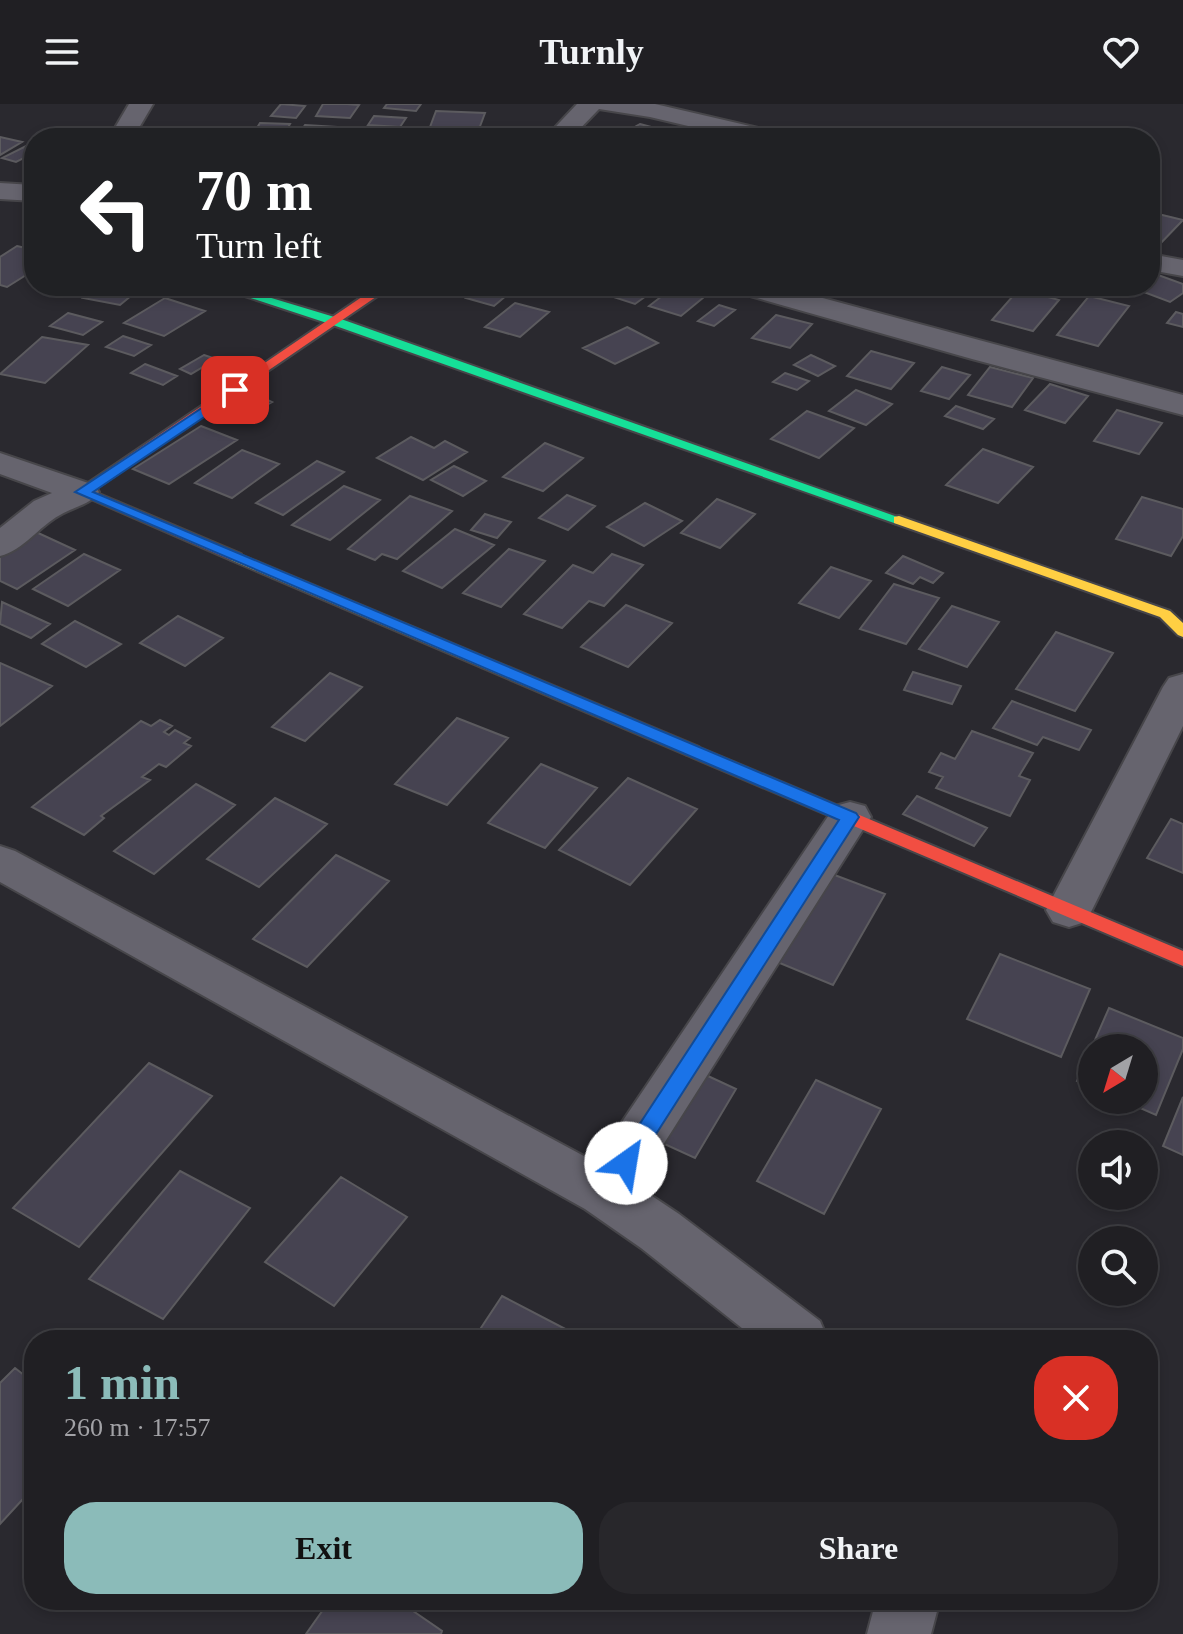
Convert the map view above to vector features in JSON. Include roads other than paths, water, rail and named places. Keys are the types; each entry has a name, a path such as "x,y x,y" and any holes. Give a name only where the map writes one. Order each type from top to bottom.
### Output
{"street":[{"path":"127,128 141,104"},
{"path":"567,128 591,104"},
{"path":"607,104 650,110 728,128"},
{"path":"2,192 24,193"},
{"path":"1160,264 1183,268"},
{"path":"252,296 337,322 1136,603 1165,614 1183,632"},
{"path":"0,545 46,508 82,492 372,296"},
{"path":"781,296 1183,405"},
{"path":"0,463 82,492 1183,959"},
{"path":"1069,910 1183,687"},
{"path":"604,1193 850,817"},
{"path":"0,862 604,1193 660,1231 787,1330"},
{"path":"899,1634 905,1610"}]}
